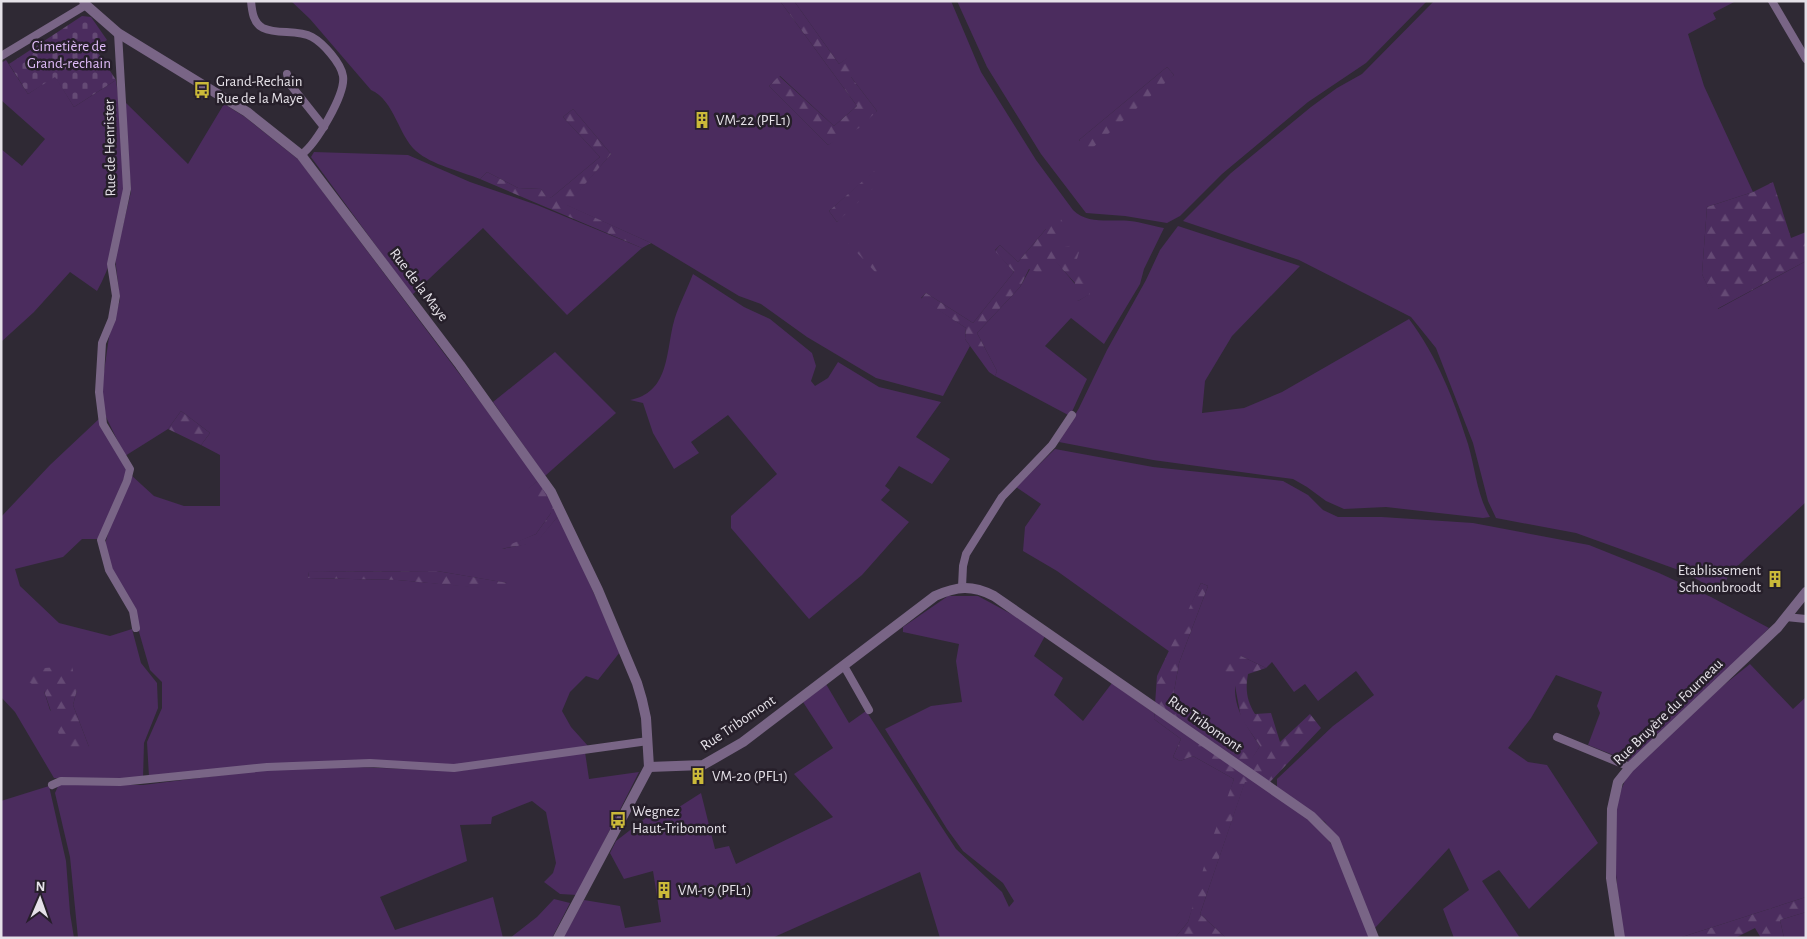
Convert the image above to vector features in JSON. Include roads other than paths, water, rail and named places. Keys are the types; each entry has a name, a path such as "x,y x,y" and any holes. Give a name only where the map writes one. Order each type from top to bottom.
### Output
{"street":[{"path":"251,1 252,13 263,28 304,34 314,38 341,68 343,86 324,127 311,148 301,155"},
{"path":"1772,1 1806,59"},
{"path":"1,56 85,3"},
{"name":"Rue de la Maye","path":"85,3 118,32 247,112 301,155 460,365 551,492 598,590 631,668 646,718 648,767"},
{"name":"Rue de Henrister","path":"118,32 127,189 111,264 116,296 112,319 102,344 98,392 103,424 130,468 127,481 101,540 109,570 133,611 136,628"},
{"path":"287,74 289,83 324,127"},
{"path":"962,587 963,566 966,554 1002,497 1052,445 1072,415"},
{"name":"Rue Tribomont","path":"648,767 702,765 743,742 935,596 962,587 981,590 994,596 1311,816 1335,840 1374,938"},
{"name":"Rue Bruyère du Fourneau","path":"1620,938 1611,878 1614,791 1630,767 1726,677 1786,617 1806,592"},
{"path":"1786,617 1806,619"},
{"path":"844,666 870,710"},
{"path":"1557,738 1630,767"},
{"path":"52,785 62,781 120,782 267,767 370,763 454,768 648,741"},
{"path":"558,938 648,767"}],"place":[{"name":"Grand-Rechain Rue de la Maye","path":"202,90"},
{"name":"VM-22 (PFL1)","path":"702,120"},
{"name":"Etablissement Schoonbroodt","path":"1775,579"},
{"name":"VM-20 (PFL1)","path":"698,776"},
{"name":"Wegnez Haut-Tribomont","path":"618,820"},
{"name":"VM-19 (PFL1)","path":"664,890"}],"park label":[{"name":"Cimetière de Grand-rechain","path":"69,54"}]}
